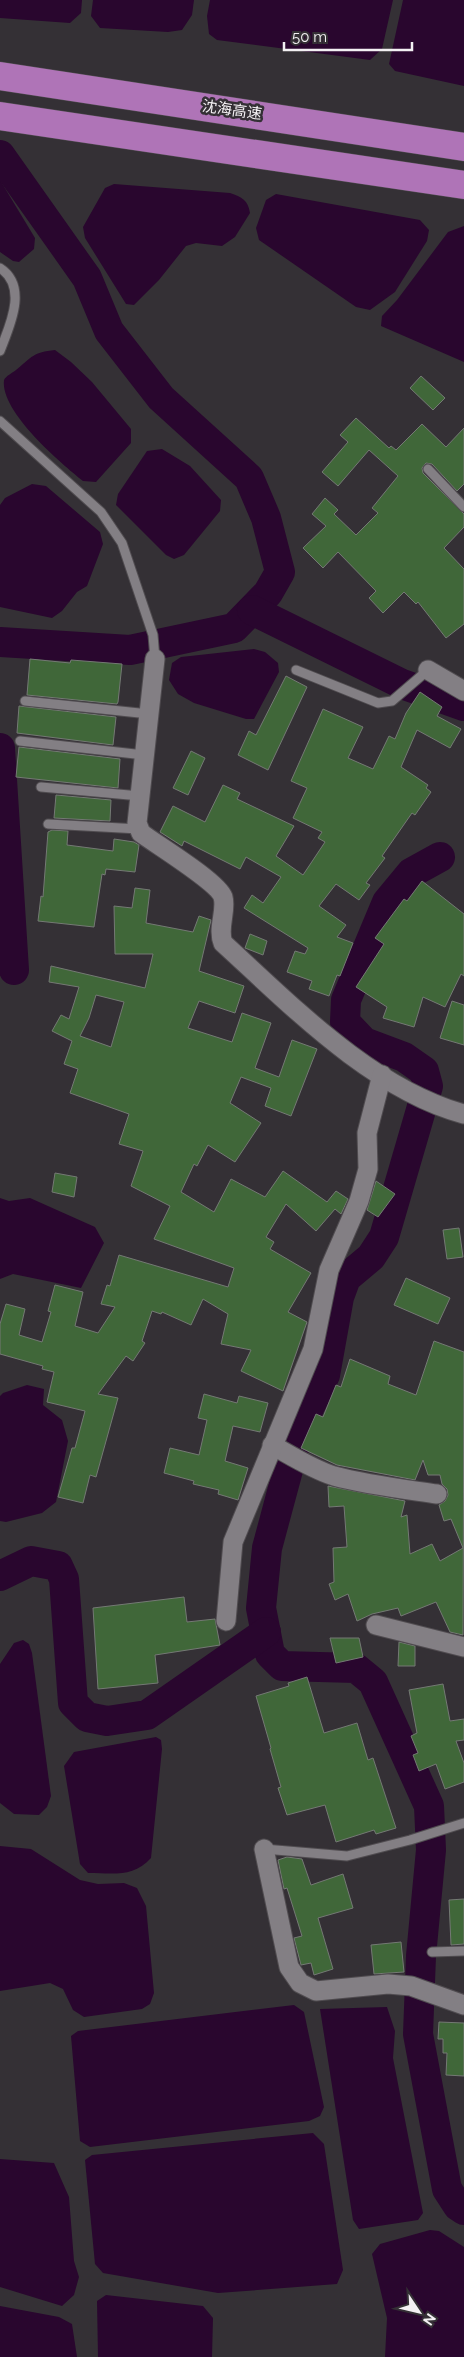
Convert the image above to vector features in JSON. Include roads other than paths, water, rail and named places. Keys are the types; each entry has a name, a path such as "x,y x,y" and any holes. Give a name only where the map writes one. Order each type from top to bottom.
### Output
{"highway":[{"name":"沈海高速","path":"0,76 464,146"},
{"path":"2,116 464,185"}],"street":[{"path":"155,658 137,823 141,833 214,886 223,898 221,937 223,943 331,1041 415,1096 441,1108 464,1114"},
{"path":"423,674 464,691"},
{"path":"226,1622 234,1542 276,1448 312,1349 329,1270 359,1200 368,1169 367,1133 382,1074"},
{"path":"276,1448 301,1462 332,1475 361,1482 437,1494"},
{"path":"376,1625 464,1647"},
{"path":"264,1849 289,1967 300,1983 316,1991 388,1984 411,1986 464,2005"}],"lane":[{"path":"0,268 5,271 13,284 15,311 0,351"},
{"path":"0,420 101,512 122,544 153,635 155,658"},
{"path":"428,469 462,500"},
{"path":"296,670 378,703 392,701 423,674"},
{"path":"25,700 149,714"},
{"path":"20,741 144,756"},
{"path":"41,787 140,796"},
{"path":"48,824 140,829"},
{"path":"264,1849 347,1856 410,1840 464,1823"},
{"path":"432,1952 464,1950"}],"waterway":[{"path":"0,155 87,278 109,331 161,398 249,478 266,518 280,572 268,593 234,628 130,650 0,642"},
{"path":"252,610 402,684 464,706"},
{"path":"0,748 14,970"},
{"path":"440,857 411,873 387,902 346,1000 345,1022 364,1042 404,1057 424,1071 428,1086 384,1237 371,1257 346,1278 339,1297 325,1375 299,1429 267,1548 261,1608 270,1654 282,1666 356,1668 373,1682 429,1806 431,1850 421,1956 418,2034 447,2189 458,2206 464,2210"},
{"path":"0,1576 31,1561 58,1566 64,1579 73,1703 87,1717 107,1721 147,1715 266,1632"}]}
